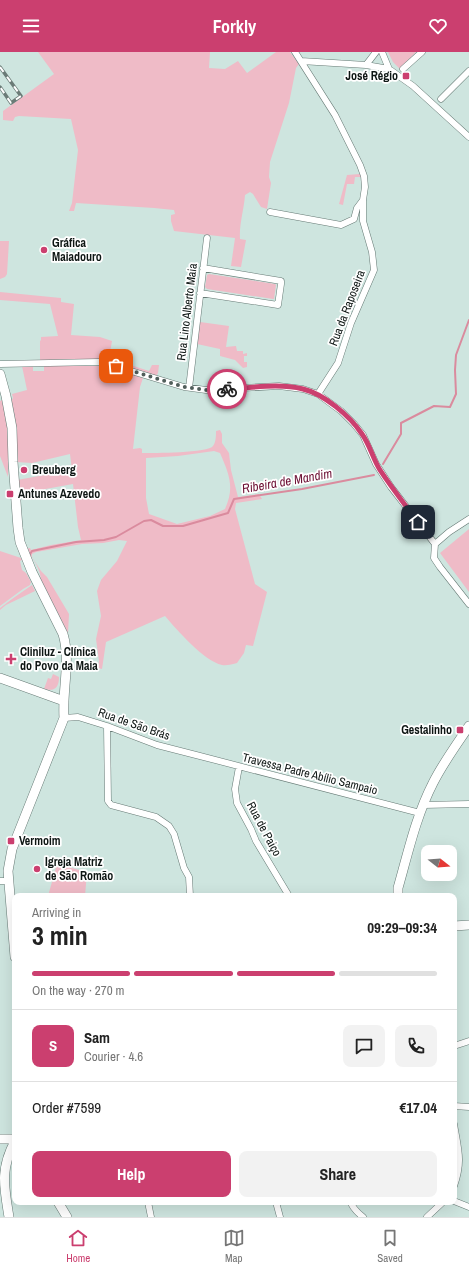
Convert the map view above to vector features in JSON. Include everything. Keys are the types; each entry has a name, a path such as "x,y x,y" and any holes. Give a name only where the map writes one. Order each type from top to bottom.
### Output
{"street":[{"name":"Rua da Raposeira","path":"295,52 335,115 364,176 363,221 372,252 374,270 351,323 338,363 318,394"},
{"path":"366,65 376,52"},
{"path":"382,52 390,68 469,137"},
{"path":"403,69 422,52"},
{"path":"301,61 390,68"},
{"path":"441,99 469,71"},
{"path":"270,212 341,226 354,219 357,208 363,200"},
{"name":"Rua Lino Alberto Maia","path":"189,388 207,238"},
{"path":"200,293 278,305 281,281 203,268"},
{"path":"0,364 98,362 124,368 155,379 189,388 206,390 279,386 303,389 318,394 342,411 363,435 376,464 391,487 435,544 434,558 469,604"},
{"path":"0,374 12,428 13,462 20,542 32,572 64,639 67,657 64,718 12,850 5,881 12,934"},
{"path":"435,544 469,518"},
{"path":"0,678 64,704"},
{"path":"0,685 64,704"},
{"name":"Rua de São Brás","path":"64,718 78,717 107,726 157,745 196,756"},
{"path":"107,726 108,801 111,805 156,817 169,826 174,834 184,868 189,878 190,893"},
{"path":"398,893 398,888 421,809 437,774 469,726"},
{"name":"Travessa Padre Abílio Sampaio","path":"196,756 421,809 469,804"},
{"name":"Rua de Paiço","path":"238,767 235,789 237,803 252,829 256,841 287,893"},
{"path":"457,926 469,925"},
{"path":"457,1045 469,1041"},
{"path":"457,1106 469,1107"},
{"path":"0,1139 12,1140"},
{"path":"457,1142 460,1159 457,1178"},
{"path":"9,1217 2,1188 6,1159 12,1146"},
{"path":"457,1202 469,1207"},
{"path":"60,1205 67,1217"},
{"path":"149,1205 151,1217"},
{"path":"277,1205 280,1217"},
{"path":"352,1205 363,1217"},
{"path":"427,1217 440,1205"}],"shaded area":[{"path":"38,52 210,52 209,68 225,69 238,61 247,73 276,52 290,52 299,64 296,68 289,103 270,162 269,177 271,183 267,209 261,207 253,194 250,192 245,195 240,228 240,239 246,240 241,267 231,266 235,238 174,231 171,215 175,214 174,210 76,203 74,211 69,211 72,203 78,150 71,119 19,116 15,117 13,121 3,120 3,111 54,74"},
{"path":"388,52 416,52 400,69 393,62"},
{"path":"360,174 361,177 355,177 354,184 347,184 343,205 339,204 347,175"},
{"path":"0,241 9,241 7,274 5,277 0,279"},
{"path":"209,274 275,284 274,299 207,289 205,287 207,275"},
{"path":"0,292 61,298 61,302 74,304 71,335 100,337 112,341 109,358 149,371 152,365 159,365 158,373 156,376 103,359 40,360 41,337 58,336 50,304 0,300"},
{"path":"200,322 229,326 226,347 236,346 237,351 243,351 243,354 247,353 247,356 244,356 244,362 247,362 247,367 243,368 235,360 220,356 220,349 197,344"},
{"path":"22,366 33,366 33,371 44,371 44,366 101,366 143,378 140,387 133,449 140,448 142,449 142,453 202,450 213,446 216,431 220,430 222,434 222,443 229,453 231,470 238,497 259,494 262,499 236,503 235,509 255,584 267,592 253,646 246,645 244,653 237,663 222,665 207,658 176,629 165,616 106,642 102,669 98,668 99,661 96,639 101,616 97,591 101,580 117,561 127,541 119,540 103,543 82,544 36,552 32,554 35,562 25,549 30,548 31,550 81,540 73,484 18,494 17,480 72,470 70,454 32,463 16,462 11,401 13,398 12,394 27,390","holes":["214,451 220,453 230,481 230,494 225,509 210,516 177,524 149,514 146,498 146,458 178,456"]},
{"path":"4,399 9,435 8,477 0,456 0,401"},
{"path":"469,529 469,592 440,553"},
{"path":"0,551 21,558 22,560 20,561 22,570 26,573 31,582 30,585 0,606"},
{"path":"36,563 47,577 69,614 68,633 41,581 41,576"},
{"path":"32,585 35,591 6,605 0,610 0,608"},
{"path":"53,674 59,677 56,688 51,690 44,689 48,678 51,679"},
{"path":"57,864 87,872 85,893 49,893"}],"waterway":[{"path":"383,464 401,434 401,423 434,406 450,407 456,394 456,355 469,320"},
{"name":"Ribeira de Mandim","path":"30,554 32,551 76,542 104,540 116,537 144,521 151,520 163,526 183,526 228,513 234,499 302,489 374,475"}],"railway":[{"path":"0,67 21,96 11,103 0,87"}],"way so far":[{"path":"116,366 184,387 206,390 227,389"}],"place":[{"name":"José Régio","path":"406,76"},
{"name":"Gráfica Maiadouro","path":"44,250"},
{"name":"Breuberg","path":"24,470"},
{"name":"Antunes Azevedo","path":"10,494"},
{"name":"Cliniluz - Clínica do Povo da Maia","path":"11,659"},
{"name":"Gestalinho","path":"460,730"},
{"name":"Vermoim","path":"11,841"},
{"name":"Igreja Matriz de São Romão","path":"37,869"}],"route":[{"path":"227,389 279,386 303,389 318,394 342,411 363,435 376,464 391,487 418,522"}]}
